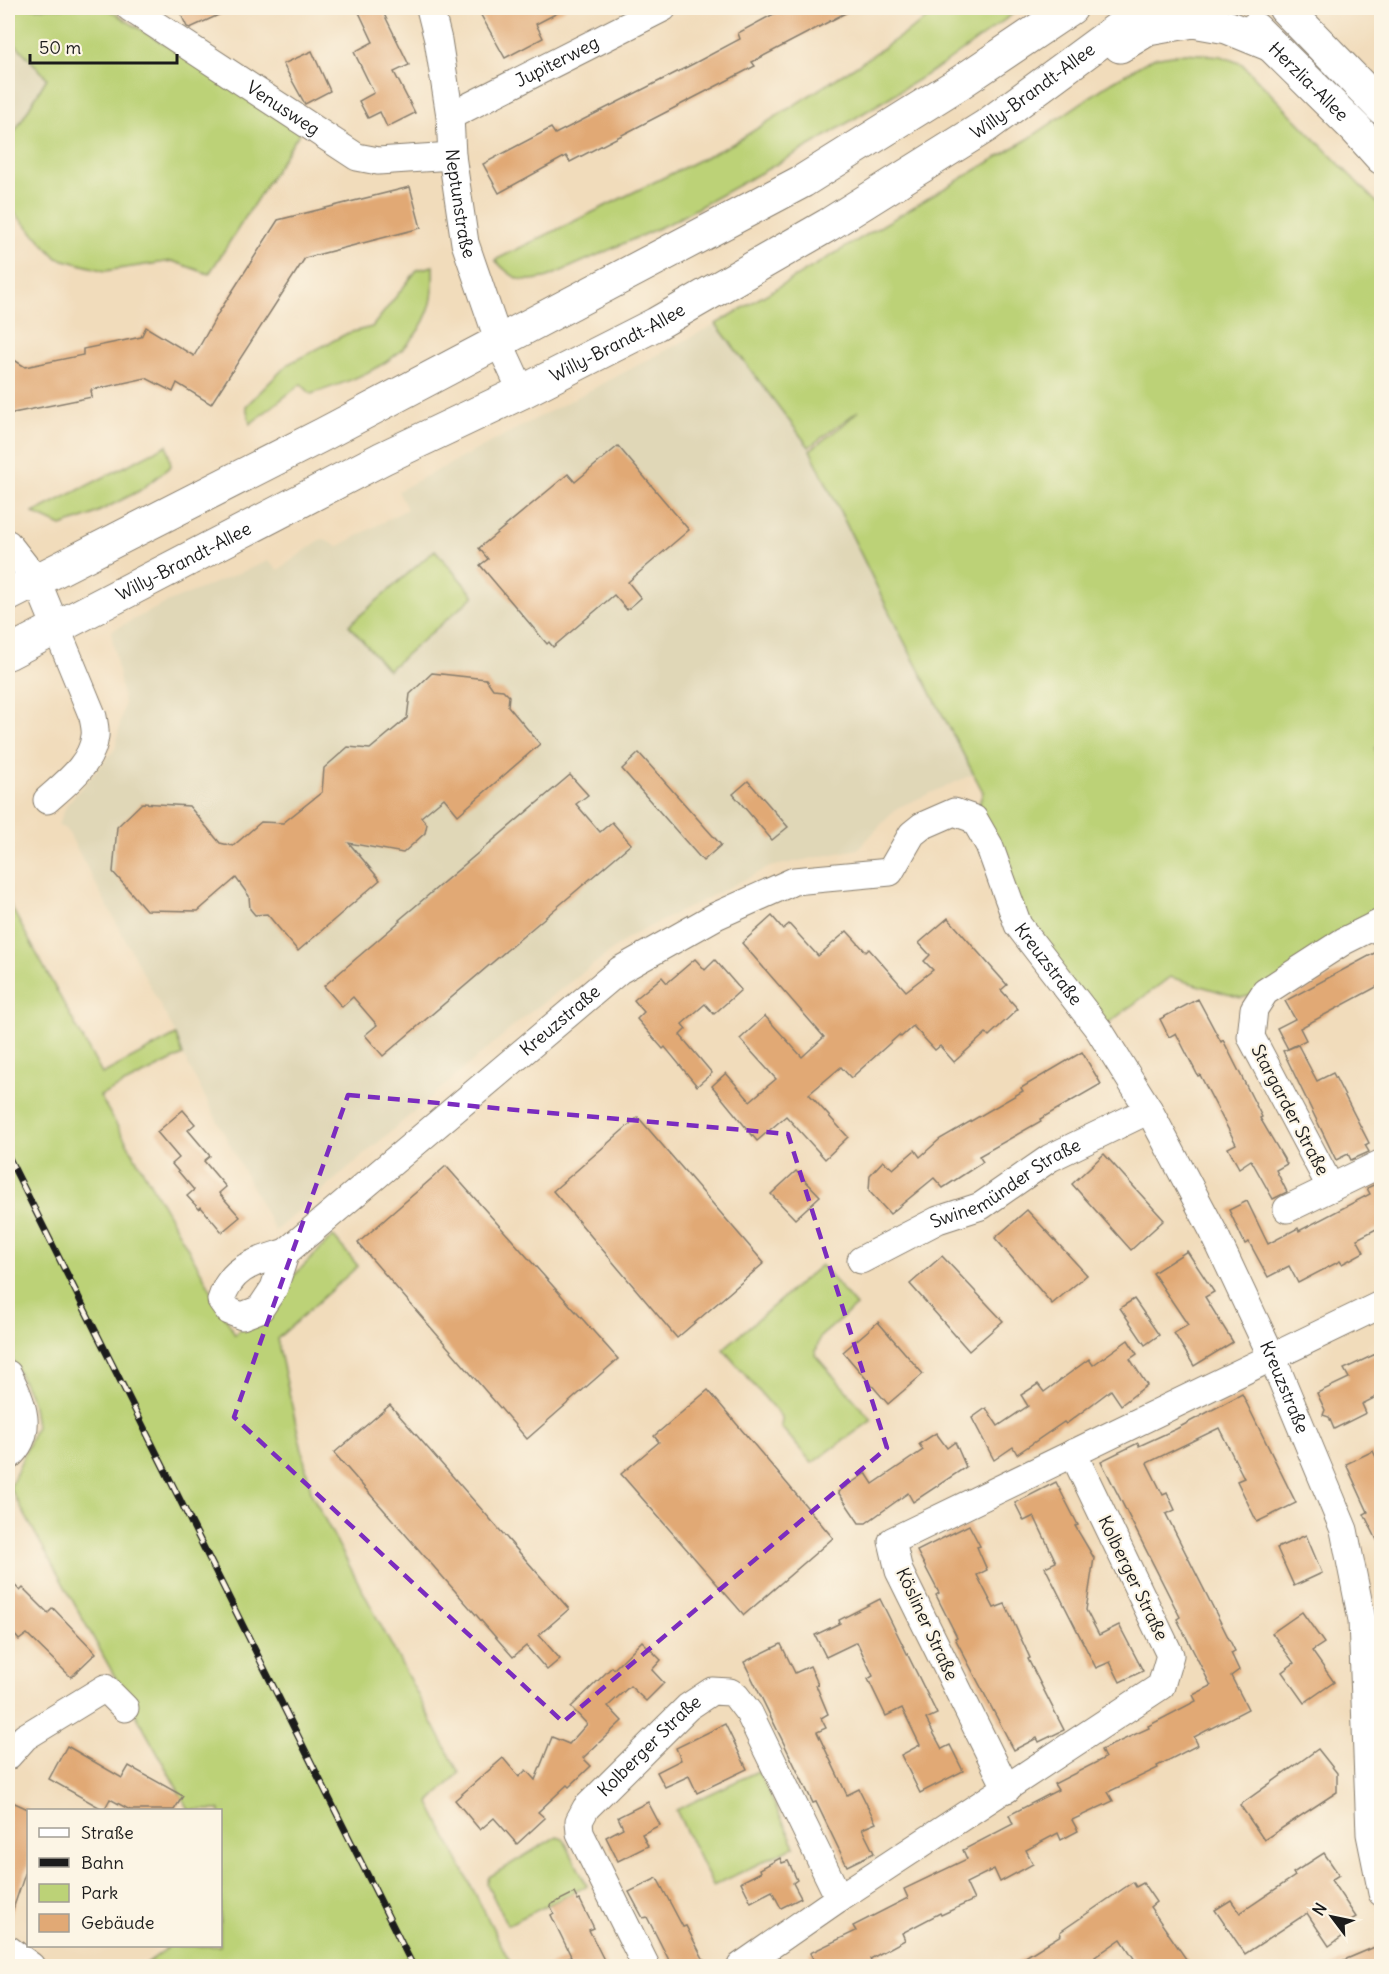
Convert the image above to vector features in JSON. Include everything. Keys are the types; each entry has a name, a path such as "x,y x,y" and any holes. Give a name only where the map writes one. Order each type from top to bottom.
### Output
{"main road":[{"name":"Willy-Brandt-Allee","path":"8,653 373,463 522,392 656,324 818,231 976,132 1146,8"},
{"name":"Herzlia-Allee","path":"1233,8 1356,129 1382,158"},
{"name":"Herzlia-Allee","path":"1285,8 1382,108"},
{"path":"8,595 499,342 803,181 958,84 1060,14"},
{"path":"1010,109 1148,29 1192,21 1227,27 1271,45"}],"street":[{"name":"Venusweg","path":"130,8 357,157 378,161 452,156"},
{"name":"Neptunstraße","path":"430,8 438,40 450,116 452,156 465,243 499,342 522,392"},
{"name":"Jupiterweg","path":"450,116 663,8"},
{"path":"8,544 37,581 93,717 95,736 88,758 75,775 46,800"},
{"name":"Kreuzstraße","path":"286,1252 620,970 716,916 794,881 890,872 912,834 922,826 954,812 974,819 989,845 1018,925 1099,1030 1149,1110 1213,1232 1272,1357 1344,1530 1362,1620 1370,1834 1382,1893"},
{"name":"Stargarder Straße","path":"1331,1188 1251,1037 1254,1009 1265,992 1344,941 1382,922"},
{"name":"Swinemünder Straße","path":"861,1260 938,1220 981,1206 1050,1158 1149,1110"},
{"name":"Stargarder Straße","path":"1287,1209 1382,1163"},
{"path":"1073,1453 1382,1304"},
{"path":"8,1374 22,1403 25,1426 15,1450 8,1457"},
{"name":"Kösliner Straße","path":"1007,1789 899,1571 892,1541 1073,1453"},
{"name":"Kolberger Straße","path":"741,1966 839,1898 1161,1686 1170,1655 1073,1453"},
{"path":"8,1755 25,1737 105,1688 126,1708"},
{"name":"Kolberger Straße","path":"646,1966 580,1833 579,1821 586,1808 688,1707 712,1691 730,1692 749,1713 839,1898"},
{"path":"8,1949 31,1966"}],"highlighted area":[{"path":"348,1095 788,1134 887,1448 563,1722 234,1417"}],"shaded area":[{"path":"8,36 47,78 8,143"},
{"path":"716,324 810,448 896,626 974,774 897,808 858,849 770,867 631,936 528,1014 275,1231 183,1055 176,1035 67,830 58,825 67,804 115,749 124,704 111,631 166,603 268,561 278,570 321,539 339,546 407,509 398,491"}],"green space":[{"path":"8,8 106,8 302,129 209,274 172,261 105,271 57,258 8,206 8,143 47,78 8,36"},
{"path":"943,8 1021,8 944,64 813,144 672,222 539,279 518,279 495,260 734,143"},
{"path":"1185,53 1221,56 1242,64 1381,207 1382,744 1375,748 1382,771 1381,922 1265,992 1241,998 1170,977 1099,1030 1018,925 974,819 983,792 896,626 810,450 858,411 809,447 716,324 1028,139 1112,82 1153,58"},
{"path":"433,266 431,303 423,323 399,352 384,364 367,373 311,394 301,384 250,424 246,406 288,364 348,333 372,327 417,270"},
{"path":"167,445 171,466 139,491 90,516 61,526 33,513"},
{"path":"435,550 474,596 388,670 349,625"},
{"path":"8,901 102,1074 176,1035 183,1055 100,1096 235,1335 333,1236 358,1266 277,1339 312,1495 459,1773 429,1803 512,1966 143,1966 169,1947 222,1947 222,1809 188,1809 10,1488 36,1426 32,1401 8,1350"},
{"path":"821,1265 856,1306 820,1337 815,1355 872,1420 812,1463 781,1427 782,1418 723,1349"},
{"path":"758,1771 795,1846 713,1886 676,1810"},
{"path":"557,1836 563,1838 587,1886 507,1925 487,1884 489,1877"}],"building":[{"path":"178,8 234,8 190,28 187,27"},
{"path":"357,8 381,8 409,65 394,72 415,113 387,127 380,112 368,118 359,101 374,93 354,52 373,42"},
{"path":"477,8 567,8 536,24 543,38 505,58"},
{"path":"785,8 855,8 752,62 755,66 730,79 570,162 566,156 499,193 483,164 551,128 555,134 693,64 740,39 738,33"},
{"path":"312,51 330,91 305,104 283,64"},
{"path":"410,187 421,228 305,258 211,404 177,383 173,392 146,378 91,390 92,397 8,414 8,356 25,367 83,355 83,349 141,337 146,327 194,356 219,312 278,220"},
{"path":"618,446 689,530 628,582 641,598 627,610 614,595 553,647 549,642 547,644 480,565 488,559 479,548 568,474 575,482"},
{"path":"432,673 486,679 493,689 503,690 509,696 508,706 540,744 458,815 444,798 421,817 427,824 425,833 403,853 349,843 380,880 298,951 267,914 255,915 250,909 249,896 236,878 198,911 146,910 113,872 117,827 142,803 189,806 220,843 233,846 261,822 283,823 322,792 324,768 348,747 370,749 407,718 410,694"},
{"path":"639,753 721,845 703,861 622,769"},
{"path":"570,775 588,795 576,804 600,832 612,822 631,844 383,1056 365,1035 377,1025 353,997 342,1007 324,986"},
{"path":"748,781 788,827 772,840 733,794"},
{"path":"772,916 783,929 789,924 818,956 847,931 866,952 869,949 906,991 933,970 924,961 930,955 919,943 948,918 1007,985 1001,990 1018,1009 989,1036 986,1033 954,1062 940,1046 935,1050 913,1026 901,1037 899,1035 851,1078 841,1067 809,1094 848,1137 825,1159 786,1116 757,1141 712,1086 726,1073 750,1101 776,1079 740,1039 765,1016 802,1057 824,1037 742,943"},
{"path":"1382,949 1382,984 1300,1028 1306,1040 1288,1049 1277,1028 1295,1019 1285,1001"},
{"path":"695,959 705,970 715,960 741,990 714,1014 705,1004 682,1024 686,1029 680,1035 712,1073 697,1086 665,1047 663,1049 637,1019 644,1012 634,1000 662,977 667,983"},
{"path":"1198,999 1221,1042 1223,1040 1262,1117 1260,1118 1287,1164 1276,1170 1287,1192 1273,1199 1251,1160 1239,1168 1228,1148 1236,1144 1200,1075 1198,1076 1176,1033 1169,1037 1160,1019"},
{"path":"1298,1045 1317,1081 1333,1073 1369,1143 1365,1145 1369,1152 1351,1160 1348,1154 1336,1160 1283,1051"},
{"path":"1082,1052 1101,1084 979,1156 983,1162 943,1188 934,1178 890,1214 869,1191 870,1175 883,1161 893,1169 915,1150 920,1157 940,1139 1023,1091 1021,1088"},
{"path":"183,1110 195,1124 188,1130 210,1156 204,1161 226,1187 219,1193 240,1217 222,1232 201,1207 199,1209 187,1196 194,1190 172,1164 179,1158 157,1132"},
{"path":"638,1117 764,1263 677,1338 553,1191"},
{"path":"1104,1154 1164,1220 1131,1250 1072,1184"},
{"path":"446,1166 618,1359 527,1439 358,1243"},
{"path":"796,1171 820,1196 795,1219 771,1194"},
{"path":"1382,1181 1382,1226 1357,1239 1364,1252 1342,1264 1340,1261 1298,1283 1289,1266 1268,1277 1249,1242 1245,1244 1229,1210 1247,1201 1268,1244 1298,1228 1299,1231 1370,1194 1367,1188"},
{"path":"1027,1210 1087,1275 1052,1304 995,1238"},
{"path":"1187,1251 1214,1292 1205,1297 1233,1342 1194,1366 1174,1333 1188,1325 1153,1273"},
{"path":"942,1256 1003,1321 969,1351 910,1284"},
{"path":"1134,1299 1159,1335 1145,1345 1120,1308"},
{"path":"878,1322 923,1374 888,1404 843,1352"},
{"path":"1128,1340 1137,1354 1130,1359 1147,1385 1121,1405 1111,1390 1066,1424 1064,1422 1017,1454 1013,1447 994,1460 972,1418 986,1408 998,1426 1028,1406 1021,1395 1038,1384 1044,1392 1089,1359 1093,1365"},
{"path":"1382,1351 1382,1394 1362,1404 1366,1413 1334,1429 1329,1417 1323,1415 1325,1410 1317,1393 1349,1378 1344,1369"},
{"path":"708,1390 833,1538 744,1615 621,1474 659,1442 654,1436"},
{"path":"1242,1394 1296,1503 1257,1522 1237,1481 1244,1478 1219,1428 1147,1463 1163,1495 1167,1493 1175,1510 1166,1514 1235,1651 1231,1653 1239,1670 1231,1676 1248,1709 1194,1737 1198,1745 1157,1766 1158,1768 1108,1792 1113,1801 1072,1820 1078,1831 1061,1840 1058,1833 1026,1850 1033,1864 1000,1882 994,1869 966,1883 974,1900 941,1915 940,1913 902,1933 905,1940 870,1959 873,1966 817,1966 810,1953 856,1931 853,1926 908,1898 904,1889 967,1859 963,1850 1013,1824 1009,1815 1058,1790 1054,1784 1105,1758 1101,1750 1149,1728 1148,1726 1196,1701 1193,1695 1211,1686 1177,1619 1180,1617 1101,1461 1138,1443 1139,1446 1176,1429"},
{"path":"390,1405 569,1609 539,1635 560,1659 547,1670 526,1646 513,1657 334,1453"},
{"path":"936,1433 947,1448 955,1442 966,1467 913,1502 908,1493 866,1523 859,1523 838,1492 866,1473 873,1484 923,1450 919,1444"},
{"path":"1373,1451 1382,1469 1382,1550 1364,1514 1368,1512 1346,1464"},
{"path":"1056,1482 1078,1525 1075,1526 1094,1558 1086,1610 1099,1635 1119,1625 1143,1671 1120,1682 1110,1662 1096,1668 1045,1567 1056,1562 1034,1516 1024,1521 1015,1503"},
{"path":"969,1525 980,1546 977,1547 987,1570 977,1575 994,1608 1005,1604 1030,1658 1028,1659 1064,1730 1039,1742 1037,1738 1014,1750 955,1638 957,1637 936,1595 939,1593 917,1551"},
{"path":"1306,1535 1322,1573 1294,1586 1277,1548"},
{"path":"8,1578 20,1591 23,1588 48,1613 53,1608 96,1653 71,1677 27,1634 19,1640 8,1627"},
{"path":"880,1599 937,1714 926,1719 942,1749 950,1745 963,1771 920,1793 901,1755 920,1745 902,1708 886,1716 868,1679 873,1676 857,1642 826,1657 815,1635"},
{"path":"1302,1612 1324,1643 1312,1651 1334,1682 1304,1703 1282,1672 1294,1663 1272,1633"},
{"path":"642,1641 661,1660 652,1670 664,1683 646,1701 630,1686 608,1706 622,1721 583,1758 591,1766 538,1812 545,1818 517,1844 494,1818 480,1830 455,1800 503,1758 519,1777 526,1770 535,1780 552,1737 569,1744 587,1724 571,1707"},
{"path":"781,1644 795,1673 810,1666 828,1714 821,1718 826,1728 817,1732 847,1795 859,1789 876,1823 862,1829 874,1853 847,1866 816,1802 813,1803 744,1662"},
{"path":"725,1724 747,1769 697,1793 689,1776 665,1787 657,1772 681,1760 676,1748"},
{"path":"67,1746 122,1778 129,1766 183,1796 175,1809 128,1809 110,1799 105,1809 102,1809 49,1779"},
{"path":"1318,1749 1337,1773 1337,1792 1264,1840 1240,1805"},
{"path":"8,1800 28,1809 27,1868 10,1918 8,1917"},
{"path":"648,1802 660,1825 642,1834 648,1846 618,1861 606,1837 623,1828 618,1817"},
{"path":"1324,1853 1339,1875 1331,1880 1356,1917 1337,1929 1343,1936 1329,1946 1307,1913 1245,1954 1215,1910 1231,1900 1240,1913 1295,1876 1293,1873"},
{"path":"780,1858 782,1863 788,1861 797,1880 793,1883 801,1898 781,1908 772,1891 751,1902 741,1882 761,1872 760,1869"},
{"path":"657,1878 707,1966 672,1966 647,1917 643,1918 629,1892"},
{"path":"1133,1882 1136,1887 1143,1883 1156,1902 1150,1907 1191,1966 1139,1966 1121,1939 1095,1957 1102,1966 1011,1966 1061,1935 1060,1932"},
{"path":"574,1893 594,1928 589,1930 607,1966 548,1966 571,1956 551,1915 554,1913 550,1905"},
{"path":"1382,1944 1382,1966 1330,1966"}],"railway":[{"path":"8,1156 413,1966"}]}
